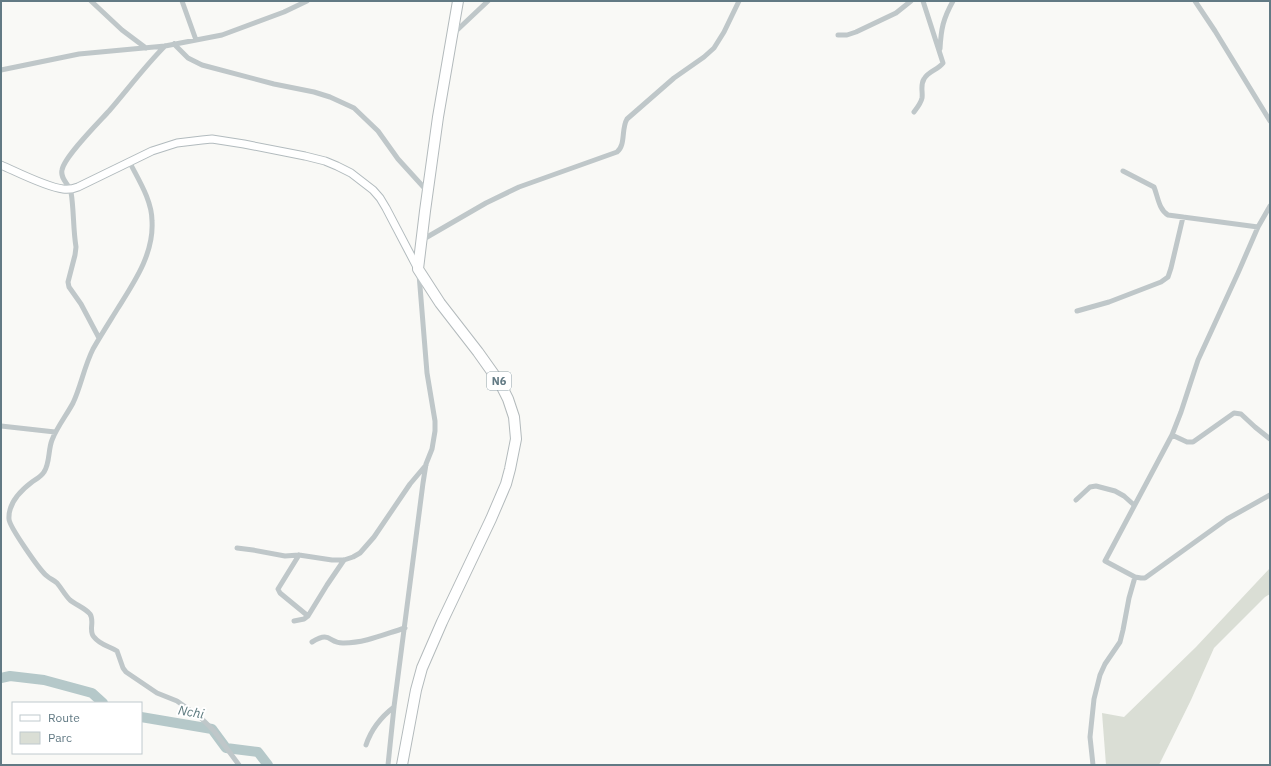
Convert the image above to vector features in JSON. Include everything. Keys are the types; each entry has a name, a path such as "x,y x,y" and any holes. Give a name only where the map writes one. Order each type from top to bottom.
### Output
{"highway":[{"path":"418,269 438,117 458,1"},
{"name":"N6","path":"402,765 413,703 422,668 503,490 510,469 516,439 514,417 508,399 500,383 440,303 418,269"}],"main road":[{"path":"1,165 53,187 70,190 102,176 129,161 152,151 177,143 212,139 305,156 325,161 351,173 365,183 380,198 418,269"}],"street":[{"path":"91,1 122,30 146,48"},
{"path":"182,1 196,40"},
{"path":"1,70 79,54 165,46 222,35 294,8 307,1"},
{"path":"452,36 488,1"},
{"path":"421,241 486,203 519,187 617,152 621,148 624,126 627,119 674,78 714,48 724,32 739,1"},
{"path":"838,35 847,35 856,32 896,13 911,1"},
{"path":"914,112 921,102 922,83 926,75 941,66 943,63 924,1"},
{"path":"940,51 941,32 944,19 954,1"},
{"path":"1195,1 1270,121"},
{"path":"174,44 188,58 202,65 274,84 314,92 330,97 354,108 378,131 398,159 428,192"},
{"path":"99,338 81,304 68,287 76,251 70,190 62,176 63,167 75,148 165,46"},
{"path":"129,161 145,193 151,211 152,221 147,256 135,281 99,338 88,359 73,403 54,432 44,472 18,495 11,506 8,518 12,528 46,575 56,583 66,596 90,614 93,636 103,644 117,651 126,672 157,693 177,701 201,718 214,732 239,765"},
{"path":"1123,171 1154,187 1161,209 1168,215 1258,228"},
{"path":"1270,206 1258,228 1198,360 1172,435 1104,561 1135,577 1144,578 1227,519 1270,495"},
{"path":"1077,310 1109,302 1161,282 1168,277 1183,217"},
{"path":"388,765 423,483 426,464 432,449 435,426 427,374 418,269"},
{"path":"1172,435 1187,442 1194,442 1234,413 1238,413 1270,439"},
{"path":"1,426 54,432"},
{"path":"237,548 285,556 299,555 323,559 344,560 360,553 381,528 410,484 426,464"},
{"path":"1076,500 1090,487 1096,486 1115,491 1124,496 1134,505"},
{"path":"299,555 278,589 280,593 308,616"},
{"path":"294,621 304,619 308,616 344,560"},
{"path":"1093,765 1090,737 1094,699 1100,675 1105,664 1120,642 1135,577"},
{"path":"312,642 323,637 328,637 344,644 358,642 405,628"},
{"path":"366,745 369,736 377,724 394,707"}],"green space":[{"path":"1270,568 1270,594 1265,597 1214,648 1191,700 1159,765 1106,765 1102,713 1124,717 1196,647"}],"waterway":[{"name":"Nchi","path":"1,678 10,676 44,680 92,693 102,702"},
{"name":"Nchi","path":"142,717 212,729 226,748 258,752 268,765"}]}
